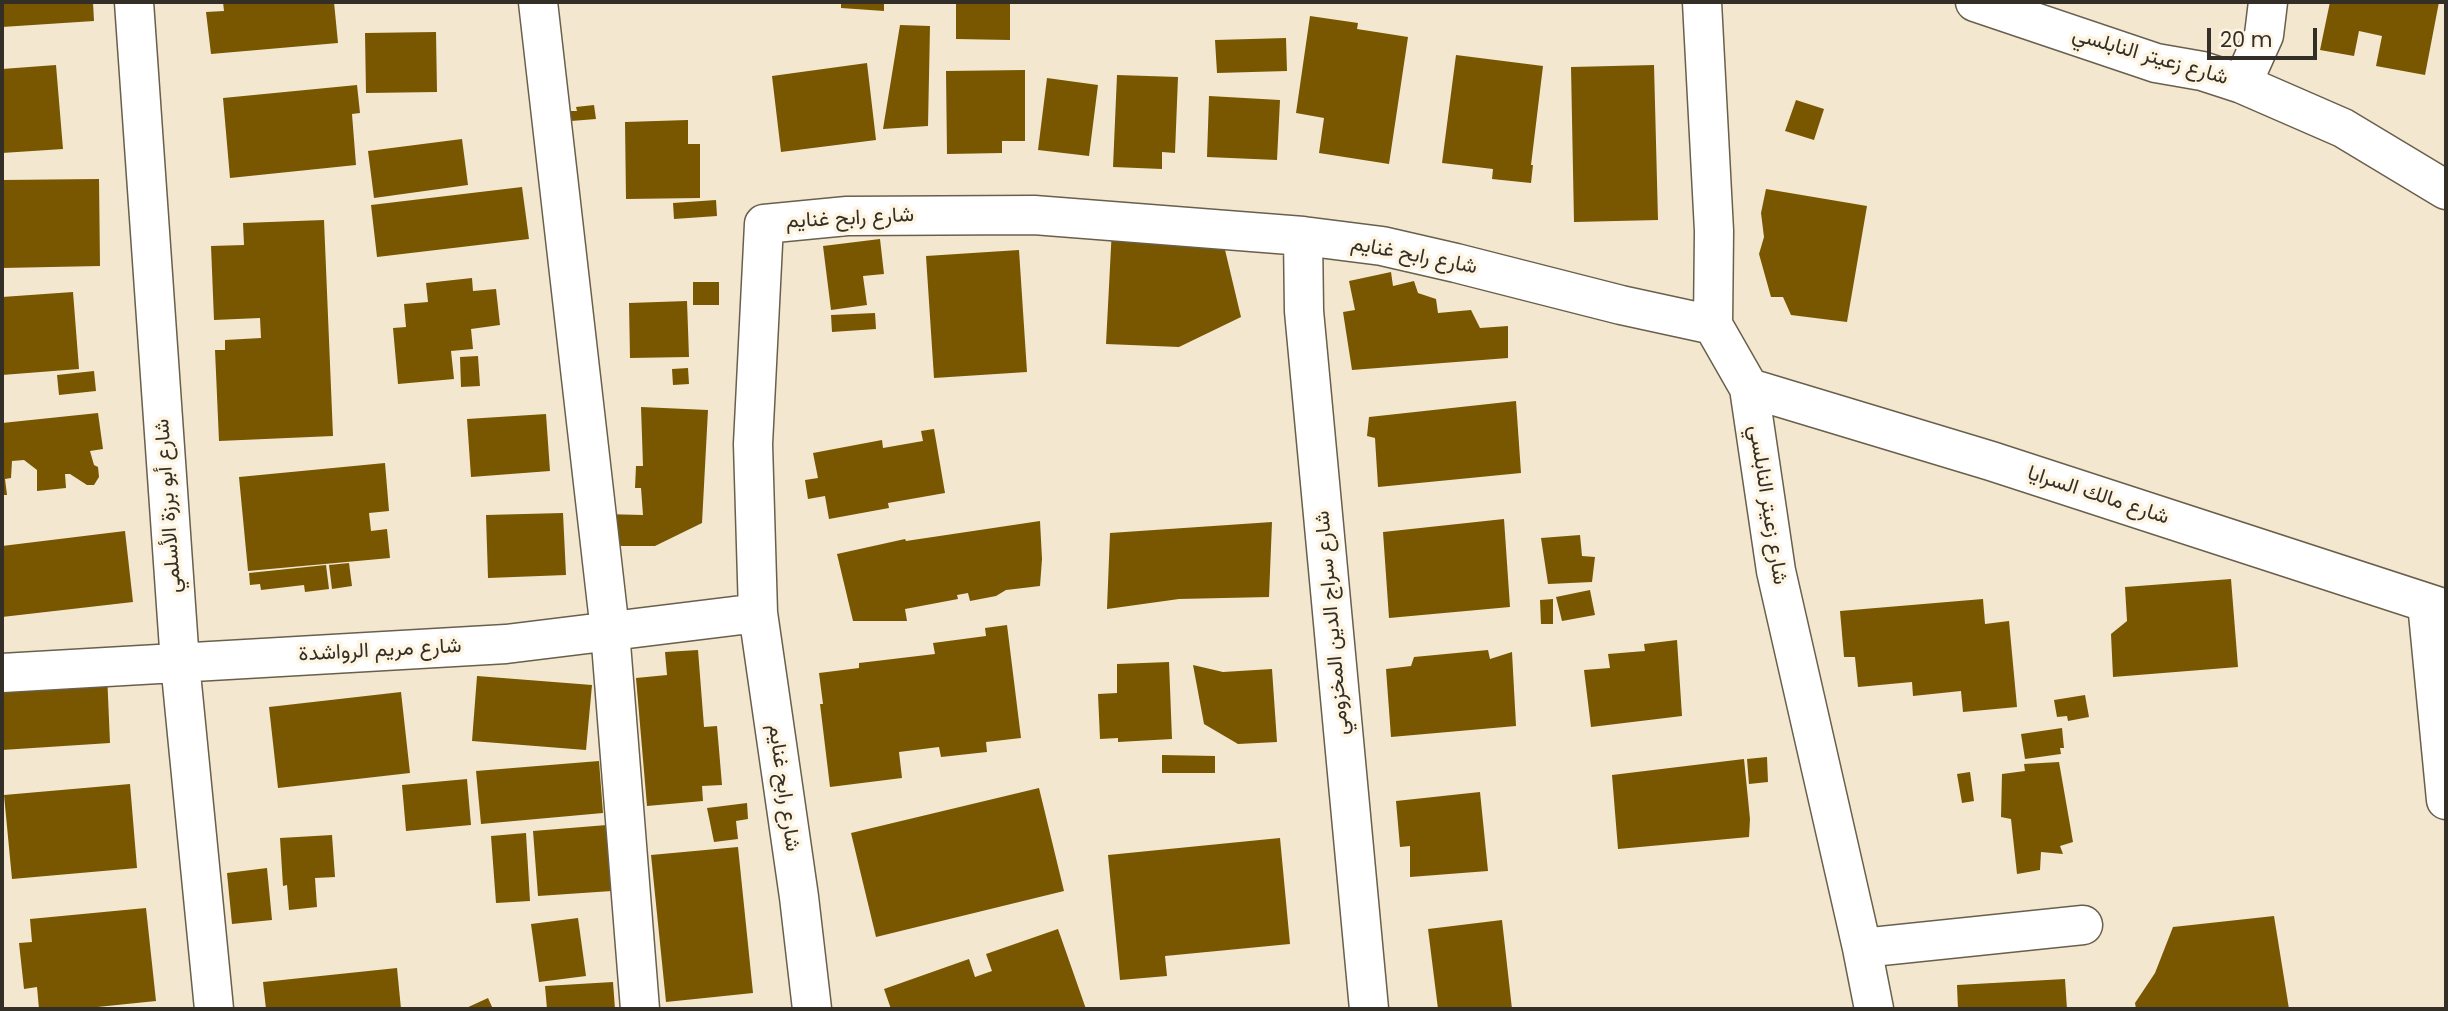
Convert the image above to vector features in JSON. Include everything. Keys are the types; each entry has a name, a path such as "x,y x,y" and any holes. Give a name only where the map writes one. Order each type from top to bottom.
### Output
{"street":[{"name":"شارع أبو برزة الأسلمي","path":"134,2 180,663 214,1009"},
{"path":"538,2 610,631 639,1009"},
{"path":"1702,2 1714,231 1713,325"},
{"name":"شارع زعيتر النابلسي","path":"1975,2 2156,63 2202,71 2242,84 2264,35 2268,2"},
{"path":"2242,84 2343,128 2446,190"},
{"name":"شارع رابح غنايم","path":"812,1009 799,897 758,613 753,444 764,225 847,216 1034,215 1303,236 1394,249 1713,325"},
{"name":"شارع سراج الدين المخزومي","path":"1303,236 1304,311 1369,1009"},
{"name":"شارع زعيتر النابلسي","path":"1713,325 1749,388 1776,571 1874,1009"},
{"name":"شارع مالك السرايا","path":"1749,388 2004,466 2437,606"},
{"path":"2437,606 2446,800"},
{"name":"شارع مريم الرواشدة","path":"2,673 506,644 758,613"},
{"path":"1862,948 2083,925"}],"building":[{"path":"2,2 93,2 94,21 2,27"},
{"path":"223,2 334,2 338,43 211,54 206,12 224,11"},
{"path":"841,2 884,2 884,11 841,8"},
{"path":"956,2 1010,2 1010,40 956,39"},
{"path":"2330,2 2439,2 2425,75 2376,66 2382,36 2359,31 2354,56 2320,50"},
{"path":"1310,16 1358,23 1357,29 1408,37 1389,164 1319,153 1324,118 1296,113"},
{"path":"900,25 930,26 928,126 883,129"},
{"path":"436,32 437,92 366,93 365,33"},
{"path":"1286,38 1287,71 1217,73 1215,40"},
{"path":"1456,55 1543,66 1531,183 1492,179 1493,169 1442,163"},
{"path":"867,63 876,140 781,152 772,76"},
{"path":"56,65 63,149 2,153 2,69"},
{"path":"1654,65 1658,220 1574,222 1571,67"},
{"path":"1025,70 1025,141 1002,141 1002,153 947,154 946,71"},
{"path":"1117,75 1178,77 1175,153 1162,152 1162,169 1113,167"},
{"path":"1047,78 1098,85 1089,156 1038,150"},
{"path":"357,85 360,113 352,114 356,165 230,178 223,98"},
{"path":"1209,96 1280,100 1277,160 1207,157"},
{"path":"1796,100 1824,109 1814,140 1785,131"},
{"path":"594,105 596,119 571,121 570,111 577,111 576,107"},
{"path":"688,120 688,144 700,144 700,198 626,199 625,122"},
{"path":"462,139 468,185 374,198 368,151"},
{"path":"99,179 100,266 2,268 2,180"},
{"path":"522,187 529,239 377,257 371,205"},
{"path":"1766,189 1867,206 1847,322 1791,315 1783,297 1771,297 1759,254 1764,237 1761,213"},
{"path":"716,200 717,216 674,219 673,203"},
{"path":"324,220 333,436 219,441 215,350 225,350 225,340 261,338 260,318 214,320 211,246 244,245 243,223"},
{"path":"1112,228 1221,233 1241,317 1179,347 1106,344"},
{"path":"880,239 884,274 863,276 867,305 831,310 823,246"},
{"path":"1019,250 1027,372 934,378 926,256"},
{"path":"1391,272 1393,286 1414,281 1418,293 1436,299 1438,313 1471,310 1480,328 1508,326 1508,358 1352,370 1343,312 1355,310 1349,281"},
{"path":"472,278 473,291 496,289 500,325 471,329 473,349 451,351 454,379 398,384 393,328 406,327 404,304 428,302 426,283"},
{"path":"693,282 719,282 719,305 693,305"},
{"path":"73,292 79,369 2,375 2,297"},
{"path":"687,301 689,357 630,358 629,303"},
{"path":"875,313 876,329 832,332 831,315"},
{"path":"478,356 480,386 461,387 460,357"},
{"path":"688,368 689,384 673,385 672,369"},
{"path":"94,371 96,391 59,395 57,375"},
{"path":"1516,401 1521,473 1378,487 1375,438 1367,436 1369,417"},
{"path":"641,407 708,410 702,523 655,546 608,546 603,514 643,515 641,488 635,488 636,466 643,466"},
{"path":"98,413 103,449 90,451 94,465 98,467 99,477 94,485 87,485 70,474 65,474 66,488 37,491 37,470 24,460 12,461 11,478 5,479 7,495 2,495 2,423"},
{"path":"546,414 550,471 471,477 467,419"},
{"path":"934,429 945,493 888,503 889,508 829,519 825,496 808,499 805,480 818,478 813,453 882,440 883,448 923,441 921,431"},
{"path":"385,463 389,511 369,513 371,531 387,529 390,558 248,571 239,477"},
{"path":"563,513 566,575 488,578 486,515"},
{"path":"1504,519 1510,607 1389,618 1383,532"},
{"path":"1040,521 1040,586 1006,590 996,596 970,601 968,593 957,595 958,599 905,609 907,621 853,621 837,554 905,539 906,541"},
{"path":"1272,522 1269,597 1179,599 1107,609 1110,533"},
{"path":"125,531 133,602 2,617 2,546"},
{"path":"1580,535 1582,556 1595,557 1592,582 1548,584 1541,538"},
{"path":"349,563 352,586 332,589 329,565"},
{"path":"326,565 329,589 305,592 304,585 261,590 260,584 250,585 249,573"},
{"path":"2231,579 2238,667 2113,677 2111,634 2127,621 2125,587"},
{"path":"1590,590 1595,615 1562,621 1556,597"},
{"path":"1553,599 1553,624 1541,624 1540,600"},
{"path":"1983,599 1985,624 2009,621 2017,707 1963,712 1961,691 1913,696 1912,682 1858,687 1855,657 1844,657 1840,611"},
{"path":"1007,625 1021,738 986,742 987,752 941,757 939,747 899,752 902,778 830,787 819,673 859,668 859,663 935,654 933,643 986,636 985,628"},
{"path":"1677,640 1682,716 1591,727 1584,670 1610,668 1608,654 1645,651 1644,644"},
{"path":"698,650 704,727 717,726 722,785 702,786 703,801 647,806 636,678 667,675 665,652"},
{"path":"1488,650 1490,659 1512,652 1516,726 1391,737 1386,669 1411,666 1414,657"},
{"path":"1169,662 1172,739 1118,742 1118,738 1100,739 1098,694 1117,693 1117,664"},
{"path":"1193,665 1223,672 1272,669 1277,742 1238,744 1204,724"},
{"path":"107,673 110,743 2,750 2,680"},
{"path":"477,676 592,685 586,750 472,741"},
{"path":"401,692 410,773 278,788 269,707"},
{"path":"2085,695 2089,717 2068,721 2067,716 2057,717 2054,700"},
{"path":"2062,728 2064,748 2060,748 2061,754 2025,759 2021,734"},
{"path":"1162,755 1215,756 1215,773 1162,773"},
{"path":"1767,757 1768,782 1749,784 1747,759"},
{"path":"1744,759 1750,819 1749,837 1618,849 1612,775"},
{"path":"599,761 603,813 481,824 476,771"},
{"path":"2059,762 2073,842 2060,846 2063,854 2041,852 2040,870 2017,874 2011,819 2001,817 2002,774 2025,771 2024,764"},
{"path":"1970,772 1974,801 1962,803 1957,774"},
{"path":"467,779 471,825 406,831 402,785"},
{"path":"130,784 137,868 12,879 4,795"},
{"path":"1039,788 1064,891 876,937 851,833"},
{"path":"1480,792 1488,871 1410,877 1410,846 1400,847 1396,801"},
{"path":"747,803 748,819 736,821 738,839 714,842 707,808"},
{"path":"607,825 612,891 538,896 533,831"},
{"path":"526,833 530,901 496,903 491,836"},
{"path":"332,835 335,877 315,878 317,907 289,910 287,885 283,886 280,838"},
{"path":"1280,838 1290,944 1165,956 1167,976 1120,980 1108,855"},
{"path":"738,847 753,993 666,1002 651,855"},
{"path":"267,868 272,920 232,924 227,873"},
{"path":"146,908 156,1001 78,1009 39,1009 37,987 24,989 19,943 32,942 30,919"},
{"path":"2274,916 2289,1009 2136,1009 2135,1003 2155,973 2173,927"},
{"path":"578,918 586,976 539,982 531,924"},
{"path":"1502,920 1512,1009 1438,1009 1428,929"},
{"path":"1058,929 1086,1009 891,1009 884,989 969,959 975,977 992,971 986,954"},
{"path":"397,968 401,1009 266,1009 263,982"},
{"path":"2065,979 2067,1009 1958,1009 1957,985"},
{"path":"613,982 615,1009 547,1009 545,986"},
{"path":"488,998 493,1009 464,1009"}]}
